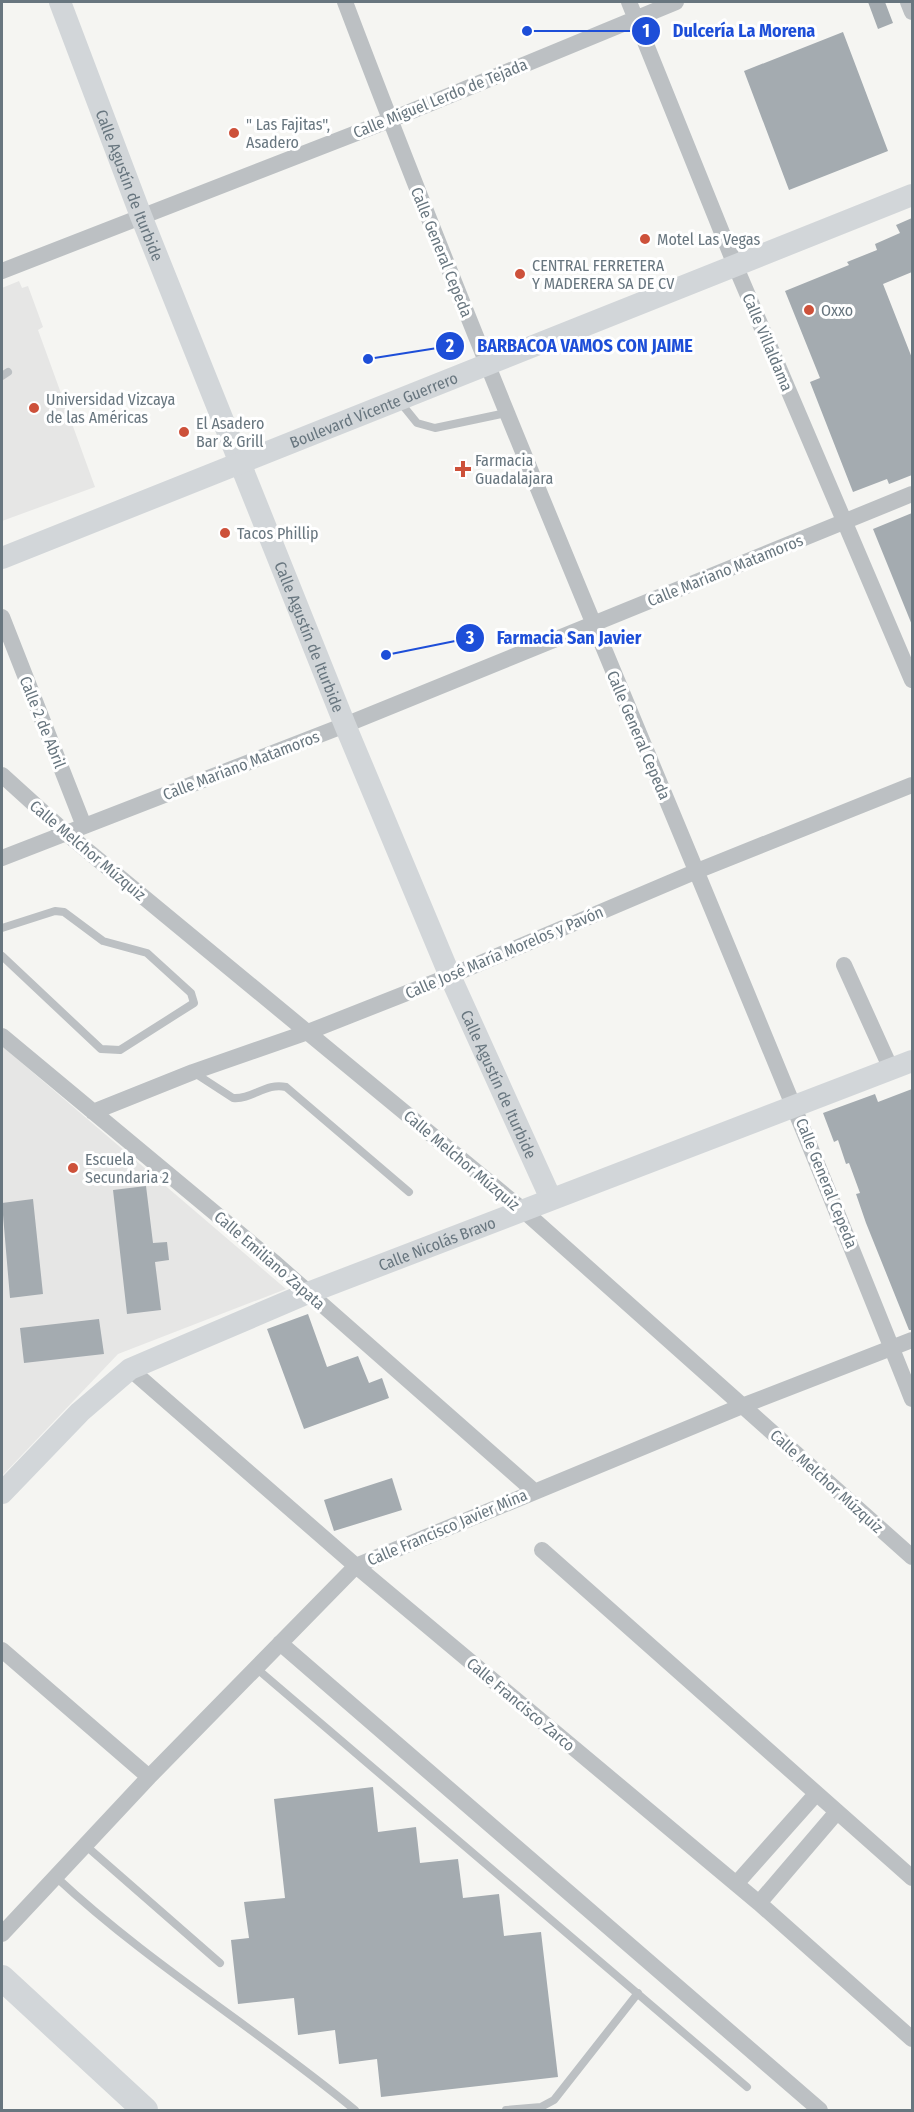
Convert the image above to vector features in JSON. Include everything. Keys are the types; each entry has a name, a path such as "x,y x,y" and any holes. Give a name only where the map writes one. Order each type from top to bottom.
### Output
{"main road":[{"path":"2,1978 146,2110"}],"street":[{"name":"Calle Agustín de Iturbide","path":"60,2 141,216 345,725 450,976 551,1199"},
{"name":"Calle General Cepeda","path":"345,2 592,624 796,1105 912,1399"},
{"name":"Calle Villaldama","path":"629,2 735,265 912,680"},
{"name":"Calle Miguel Lerdo de Tejada","path":"2,272 390,120 676,2"},
{"path":"908,2 912,12"},
{"name":"Boulevard Vicente Guerrero","path":"2,558 912,195"},
{"name":"Calle Mariano Matamoros","path":"2,858 345,725 912,494"},
{"name":"Calle 2 de Abril","path":"2,617 84,826"},
{"name":"Calle Melchor Múzquiz","path":"2,775 66,833 524,1210 912,1557"},
{"name":"Calle José María Morelos y Pavón","path":"93,1112 450,976 697,871 912,785"},
{"path":"844,965 891,1069"},
{"name":"Calle Emiliano Zapata","path":"2,1036 308,1293 534,1491"},
{"name":"Calle Nicolás Bravo","path":"2,1493 80,1412 130,1369 308,1293 912,1061"},
{"name":"Calle Francisco Javier Mina","path":"2,1935 149,1777 356,1566 742,1406 912,1340"},
{"name":"Calle Francisco Zarco","path":"130,1369 356,1566 759,1903 912,2038"},
{"path":"542,1551 912,1878"},
{"path":"280,1643 819,2110"},
{"path":"2,1650 149,1777"},
{"path":"736,1884 816,1794"},
{"path":"759,1903 836,1813"}],"lane":[{"path":"398,399 417,423 435,428 506,412"},
{"path":"2,928 55,911 64,912 103,941 147,953 191,993 194,1003 120,1050 108,1051 101,1049 2,956"},
{"path":"193,1072 233,1098 240,1099 278,1085 293,1090 409,1192"},
{"path":"256,1668 747,2087"},
{"path":"85,1845 220,1964"},
{"path":"56,1877 162,1965 201,1992 355,2110"},
{"path":"506,2110 541,2107 554,2100 638,1993"}],"shaded area":[{"name":"Universidad Vizcaya de las Américas","path":"19,281 22,288 28,286 43,327 38,330 95,487 2,521 2,288"},
{"name":"Escuela Secundaria 2","path":"2,1046 286,1289 118,1354 2,1476"}],"building":[{"path":"868,2 885,2 893,23 878,29"},
{"path":"843,32 888,151 789,190 744,71"},
{"path":"912,218 912,272 883,284 912,358 912,475 889,484 887,479 853,492 810,382 820,378 785,291 849,265 847,262 877,250 875,244 900,233 896,225"},
{"path":"912,513 912,625 873,529"},
{"path":"912,1089 912,1330 909,1330 866,1223 856,1194 860,1193 849,1163 846,1164 838,1140 834,1142 823,1113 875,1094 878,1102"},
{"path":"146,1186 153,1243 167,1242 169,1260 155,1262 161,1310 127,1314 113,1190"},
{"path":"33,1199 43,1294 10,1298 2,1203"},
{"path":"308,1314 327,1367 358,1356 369,1383 382,1378 389,1398 304,1429 267,1329"},
{"path":"99,1319 104,1354 24,1363 20,1328"},
{"path":"392,1478 402,1510 334,1531 324,1500"},
{"path":"373,1787 378,1832 416,1827 420,1863 458,1859 463,1898 499,1894 504,1936 541,1932 558,2077 381,2097 377,2059 339,2064 335,2030 298,2035 294,1998 238,2004 231,1940 249,1938 244,1902 285,1898 274,1799"}],"place":[{"name":"Dulcería La Morena","path":"527,31"},
{"name":"\" Las Fajitas\", Asadero","path":"234,133"},
{"name":"Motel Las Vegas","path":"645,239"},
{"name":"CENTRAL FERRETERA Y MADERERA SA DE CV","path":"520,274"},
{"name":"Oxxo","path":"809,310"},
{"name":"BARBACOA VAMOS CON JAIME","path":"368,359"},
{"name":"Universidad Vizcaya de las Américas","path":"34,408"},
{"name":"El Asadero Bar & Grill","path":"184,432"},
{"name":"Farmacia Guadalajara","path":"463,469"},
{"name":"Tacos Phillip","path":"225,533"},
{"name":"Farmacia San Javier","path":"386,655"},
{"name":"Escuela Secundaria 2","path":"73,1168"}]}
